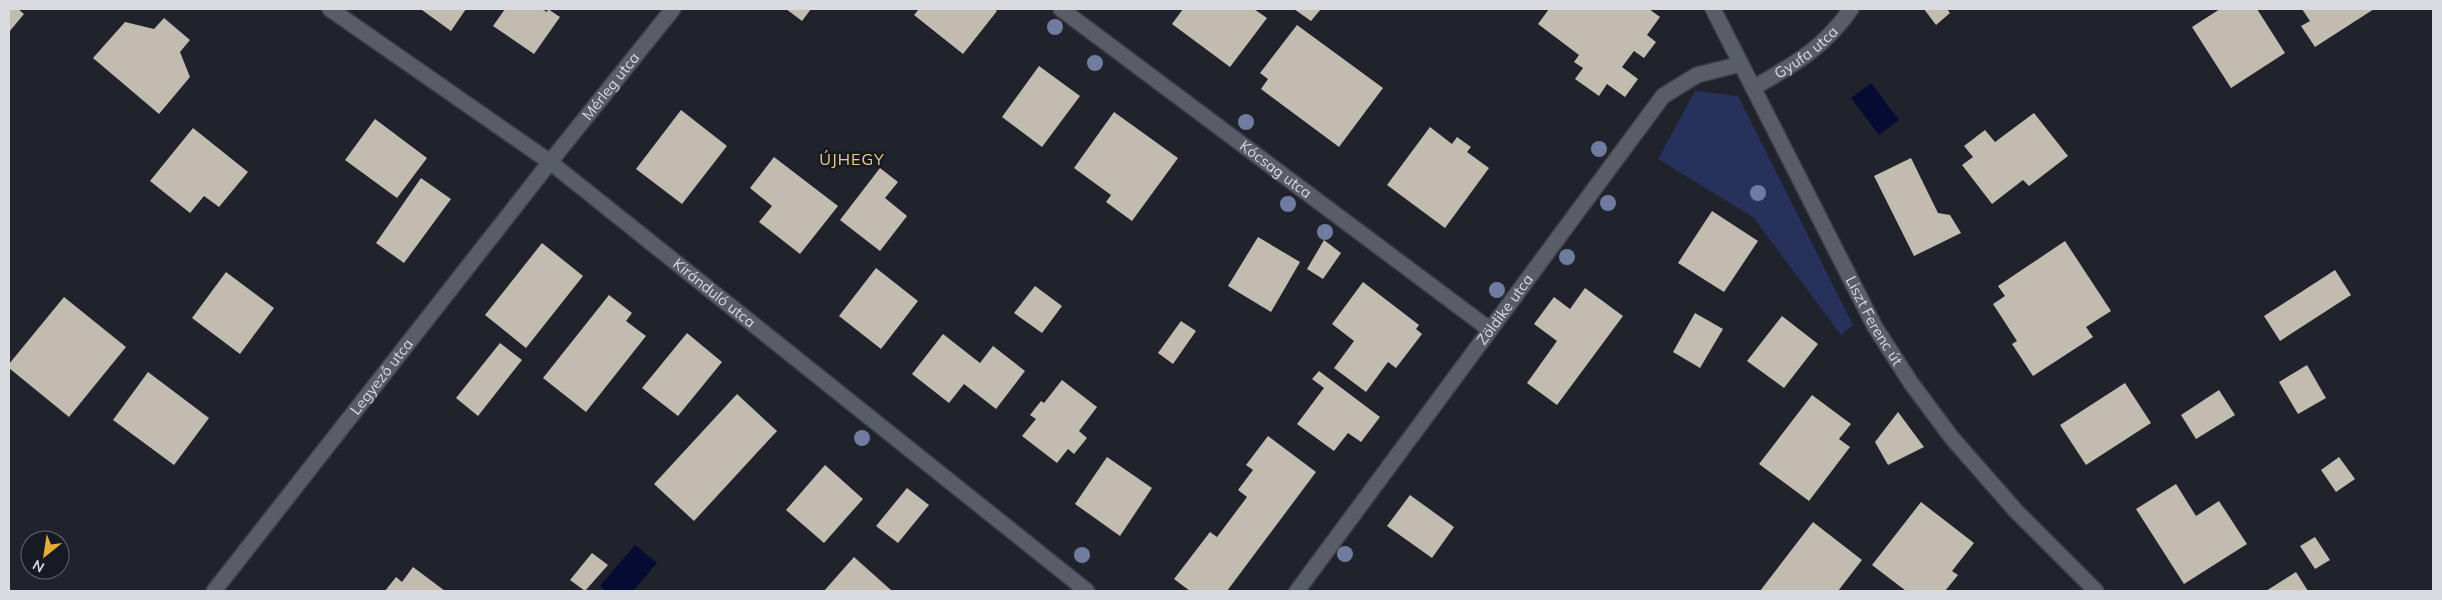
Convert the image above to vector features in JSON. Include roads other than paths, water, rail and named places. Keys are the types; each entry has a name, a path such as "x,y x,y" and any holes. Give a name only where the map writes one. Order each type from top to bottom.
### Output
{"street":[{"name":"Kiránduló utca","path":"330,9 550,162 1087,591"},
{"name":"Mérleg utca","path":"550,162 673,9"},
{"name":"Kócsag utca","path":"1061,9 1489,329"},
{"name":"Liszt Ferenc út","path":"1713,9 1875,327 1910,383 1958,446 2016,511 2096,591"},
{"name":"Gyufa utca","path":"1752,88 1803,59 1839,26 1851,9"},
{"name":"Zöldike utca","path":"1297,591 1663,96 1697,75 1740,64"},
{"name":"Legyező utca","path":"214,591 550,162"}],"district":[{"name":"ÚJHEGY","path":"852,159"}]}
